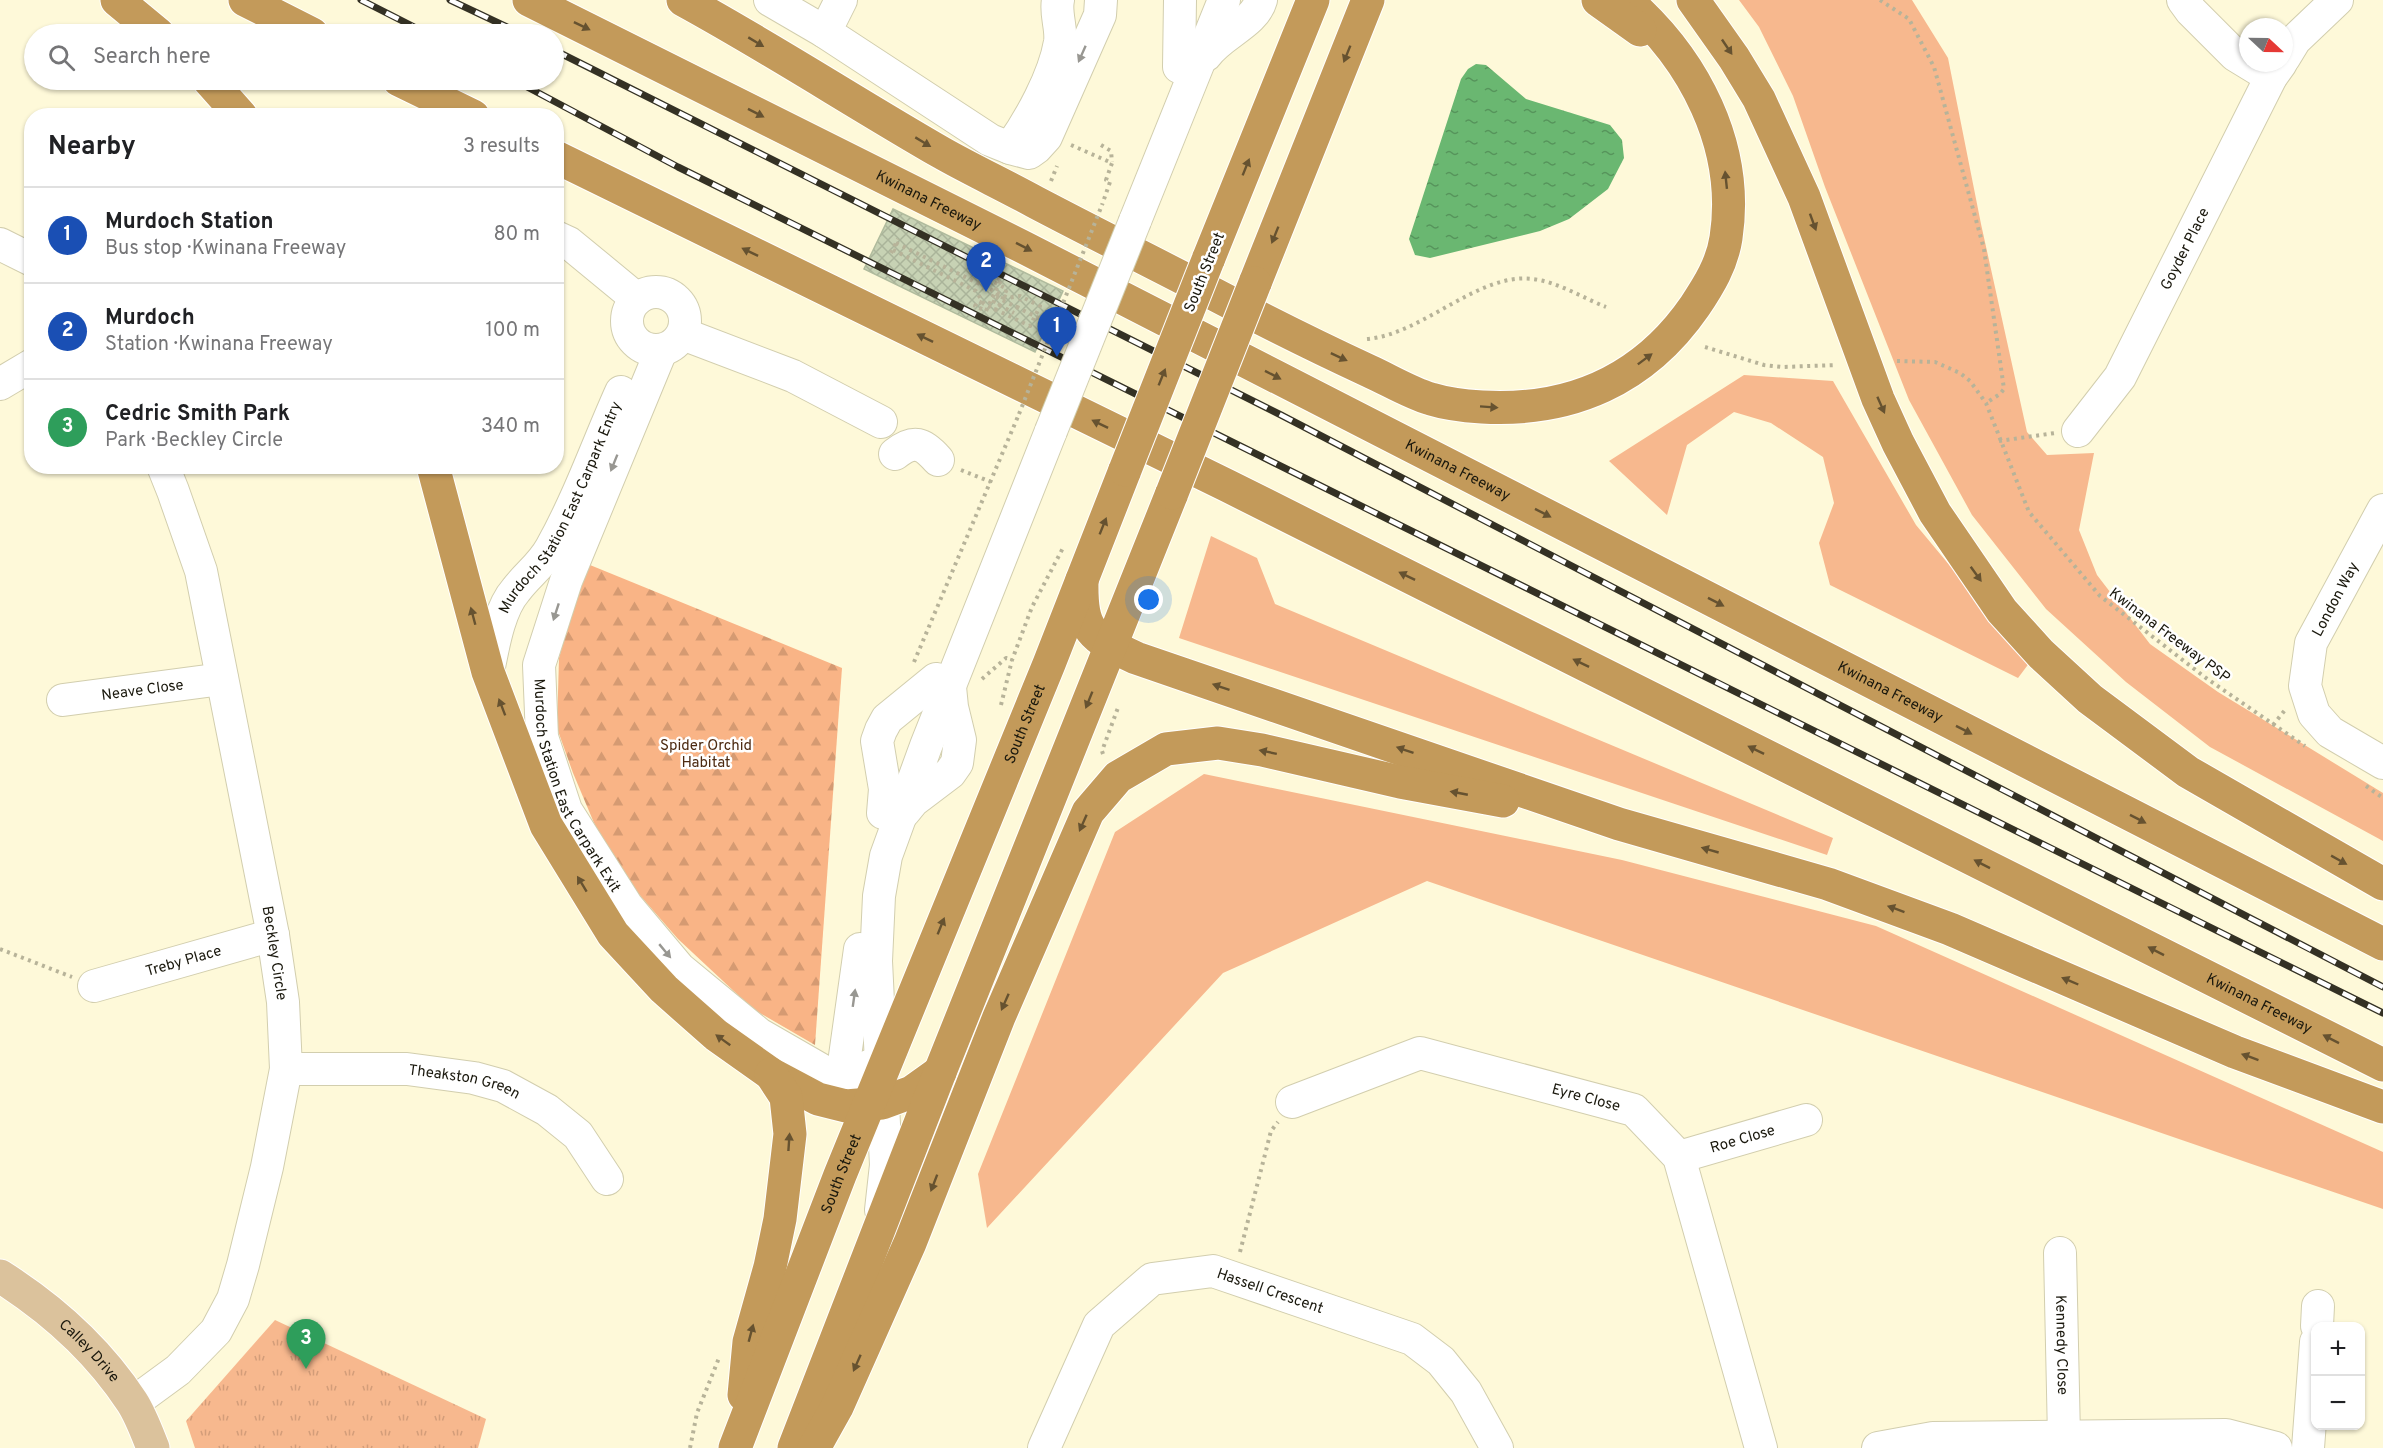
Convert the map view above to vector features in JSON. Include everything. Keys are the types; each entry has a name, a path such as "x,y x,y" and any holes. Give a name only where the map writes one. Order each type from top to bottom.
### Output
{"highway":[{"path":"117,0 147,24"},
{"path":"245,0 292,24"},
{"name":"Kwinana Freeway","path":"529,0 1024,248 2383,944"},
{"path":"683,0 945,155 1289,334 1431,399 1467,406 1503,408 1535,407 1565,401 1595,390 1621,376 1667,342 1702,296 1718,269 1726,239 1728,195 1725,163 1717,131 1705,100 1674,48 1652,23 1626,0"},
{"name":"South Street","path":"738,1440 840,1174 862,1087 1082,580 1313,0"},
{"path":"794,1448 940,1072 1368,0"},
{"path":"1598,0 1631,22 1689,72"},
{"path":"1693,0 1734,58 1759,99 1800,187 1874,388 1898,443 1935,513 2002,611 2041,654 2090,699 2188,772 2383,884"},
{"path":"218,90 234,108"},
{"path":"420,90 457,108"},
{"name":"Kwinana Freeway","path":"564,161 1228,486 2383,1065"},
{"path":"435,474 488,672 546,825 612,934 664,989 716,1035 771,1074 818,1099 862,1087 912,1092 940,1072"},
{"path":"1082,580 1082,606 1086,623 1098,637 1136,658 1619,824 1828,884 1928,921 2235,1052 2383,1107"},
{"path":"814,1448 837,1407 910,1243 999,1017 1088,812 1118,777 1166,749 1218,743 1262,750 1400,782 1619,824"},
{"path":"738,1440 748,1342 770,1267 780,1219 790,1134 786,1098 771,1074"}],"main road":[{"name":"Calley Drive","path":"0,1276 32,1296 69,1326 133,1403 153,1448"}],"street":[{"path":"770,0 825,32 990,140 1029,153 1046,137 1100,15 1101,0"},
{"path":"825,32 841,0"},
{"path":"1010,148 1036,106 1059,48 1061,33 1057,11 1058,0"},
{"path":"1204,11 1253,15 1261,0"},
{"path":"2183,0 2190,11 2235,55 2239,56"},
{"name":"Goyder Place","path":"2293,43 2337,0"},
{"path":"869,1257 873,1209 870,1135 862,1087 845,1056 858,969 867,852 891,815 904,780 947,698 1036,423 1119,213 1186,69 1204,11"},
{"path":"1186,69 1204,11"},
{"name":"Goyder Place","path":"2071,432 2120,377 2276,72"},
{"path":"564,241 637,299"},
{"path":"0,244 24,256"},
{"path":"661,344 685,324 684,314 681,305 674,298 665,293 655,292 637,299 627,315 627,324 634,341 661,344 793,376 881,422"},
{"name":"Murdoch Station East Carpark Exit","path":"661,344 566,581 539,664 542,737 566,810 627,906 680,969 759,1034 862,1087"},
{"name":"Murdoch Station East Carpark Entry","path":"488,672 497,629 514,591 539,567 551,548 603,433 661,344"},
{"path":"0,384 24,370"},
{"path":"603,433 616,422 631,422"},
{"path":"895,454 904,446 913,444 923,446 950,465"},
{"name":"Beckley Circle","path":"133,1403 178,1370 216,1330 232,1299 243,1265 267,1167 286,1069 283,1002 273,935 201,571 166,474"},
{"name":"London Way","path":"2373,774 2314,714 2304,686 2311,643 2383,510"},
{"name":"Neave Close","path":"63,700 222,679"},
{"path":"904,780 877,741 887,719 918,696 947,698"},
{"path":"904,780 942,781 957,763 960,740 947,698"},
{"name":"Treby Place","path":"94,986 273,935"},
{"name":"Eyre Close","path":"1292,1102 1420,1053 1634,1110 1679,1157 1761,1448"},
{"name":"Theakston Green","path":"286,1069 407,1069 474,1078 503,1086 547,1110 578,1135 607,1179"},
{"name":"Roe Close","path":"1679,1157 1806,1120"},
{"name":"Kennedy Close","path":"2060,1253 2064,1437"},
{"name":"Hassell Crescent","path":"1044,1448 1099,1325 1152,1279 1213,1271 1412,1339 1441,1361 1466,1392 1497,1448"},
{"path":"2308,1448 2313,1376"},
{"path":"1878,1448 1933,1438 2226,1435 2276,1448"}],"path":[{"path":"1880,0 1909,19 1934,67 1984,249 2004,389 1986,403"},
{"path":"1036,423 1055,326 1119,213 1110,182 1106,180 1112,163 1111,151 1101,145"},
{"path":"1084,150 1112,163"},
{"path":"997,293 1008,298 1020,296 1040,306 1035,316 1030,326 991,305 984,304 976,291 892,251 897,241 997,293 1035,316 1055,326"},
{"path":"1005,294 997,310 987,305 978,301 975,306 986,311 991,305 997,293 998,286 1001,280 990,274 988,279 998,284 1007,289 1005,294"},
{"path":"999,305 1014,313 1020,300 1005,294"},
{"path":"1705,347 1764,365 1782,367 1842,365"},
{"name":"Kwinana Freeway PSP","path":"1897,361 1923,361 1948,367 1970,381 1986,403 1999,441 2029,512 2100,596 2205,678 2313,751"},
{"path":"1999,441 2045,433 2071,432"},
{"path":"950,465 991,483"},
{"path":"947,698 986,677 1006,658 1012,660"},
{"path":"1105,758 1102,751 1120,702"},
{"path":"2373,774 2383,798"},
{"path":"0,949 94,986"},
{"path":"1233,1276 1271,1131 1292,1102"}],"green space":[{"path":"1739,0 1912,0 1948,58 1981,224 2027,432 2047,455 2094,453 2079,530 2097,575 2150,644 2218,692 2383,793 2383,841 2210,747 2126,682 2046,609 1972,515 1909,400 1825,187 1793,96 1759,27"},
{"path":"1744,375 1833,381 1916,525 2030,662 2018,678 1830,585 1819,543 1834,503 1823,457 1771,423 1734,412 1687,445 1667,515 1609,461"},
{"path":"1211,536 1257,558 1275,604 1833,838 1827,855 1179,638"},
{"name":"Spider Orchid Habitat","path":"590,565 842,668 815,1045 753,1009 678,939 630,884 597,830 557,728 559,658 574,603"},
{"path":"1204,774 1622,860 1876,926 2383,1152 2383,1209 1427,881 1223,973 987,1228 978,1174 1115,832"},
{"path":"275,1320 486,1419 478,1448 195,1448 186,1421"}],"water":[{"path":"1476,64 1486,65 1526,99 1610,125 1622,140 1624,158 1608,189 1569,219 1540,231 1430,258 1415,255 1409,239 1461,79 1468,69"}],"building":[{"path":"893,209 1063,291 1035,352 864,269"}],"railway":[{"path":"361,0 408,24"},
{"path":"450,0 501,24"},
{"path":"564,55 1281,415 2383,987"},
{"path":"533,90 678,167 2383,1013"}],"place":[{"name":"Murdoch","path":"986,292"},
{"name":"Murdoch Station","path":"1057,357"},
{"name":"Cedric Smith Park","path":"306,1369"}]}
